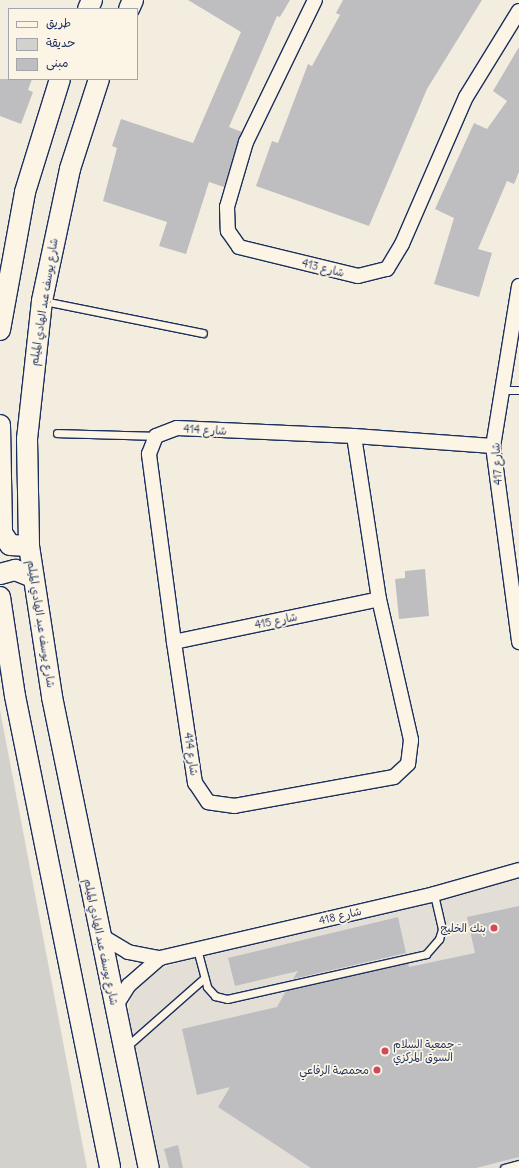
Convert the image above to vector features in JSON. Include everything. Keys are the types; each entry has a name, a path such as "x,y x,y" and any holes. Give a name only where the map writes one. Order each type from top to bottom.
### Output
{"street":[{"name":"شارع 413","path":"315,0 246,142 227,207 228,230 238,247 358,276 387,269 402,244 466,97 519,11"},
{"path":"0,330 25,192 60,80"},
{"name":"شارع يوسف عبد الهادي الميلم","path":"99,80 70,169 42,301 27,439 30,546 32,577 100,935 149,1168"},
{"name":"شارع 417","path":"519,286 493,446 515,591 519,642"},
{"path":"0,425 2,534 10,545 30,546"},
{"name":"شارع 414","path":"354,436 378,600 412,740 408,764 394,777 235,806 208,802 195,783 174,642 149,454 156,436 177,428 354,436 493,446"},
{"path":"0,574 15,570 32,577"},
{"path":"0,597 2,625 110,1168"},
{"name":"شارع 415","path":"174,642 378,600"},
{"name":"شارع 418","path":"100,935 128,952 160,958 197,948 434,894 519,870"},
{"name":"شارع 418","path":"115,1007 129,985 160,958"}],"lane":[{"path":"42,301 203,333"},
{"path":"501,390 519,390"},
{"path":"57,433 156,436"},
{"path":"197,948 203,979 215,996 227,999 426,954 439,940 442,928 434,894"},
{"path":"123,1049 203,979"},
{"path":"504,1168 519,1164"}],"shaded area":[{"path":"519,870 519,1168 159,1168 128,1015 131,989 156,969"}],"green space":[{"path":"0,710 87,1168 0,1168"}],"building":[{"path":"188,0 290,0 280,17 277,16 229,127 242,132 224,187 209,182 186,254 159,246 167,222 103,201 117,148 112,146 121,119 193,143 241,32"},
{"path":"343,0 482,0 427,89 369,226 256,186 272,141 278,143 308,64 312,66 340,15 336,13"},
{"path":"519,47 519,172 514,184 507,181 478,249 492,253 479,297 434,284 454,218 435,209 474,123 487,129 507,101 493,91"},
{"path":"0,79 32,80 28,90 33,92 21,124 0,116"},
{"path":"425,569 429,616 399,619 395,579 405,578 405,571"},
{"name":"جمعية السلام - السوق المركزي","path":"519,906 519,1157 476,1168 311,1168 218,1107 230,1087 197,1095 182,1029 277,1007 286,991 408,963 409,967 475,953 467,917"},
{"path":"398,917 406,953 293,979 298,971 235,986 228,958"},
{"path":"178,1145 183,1168 169,1168 164,1149"}],"place":[{"name":"بنك الخليج","path":"494,928"},
{"name":"جمعية السلام - السوق المركزي","path":"385,1051"},
{"name":"محمصة الرفاعي","path":"377,1070"}]}
